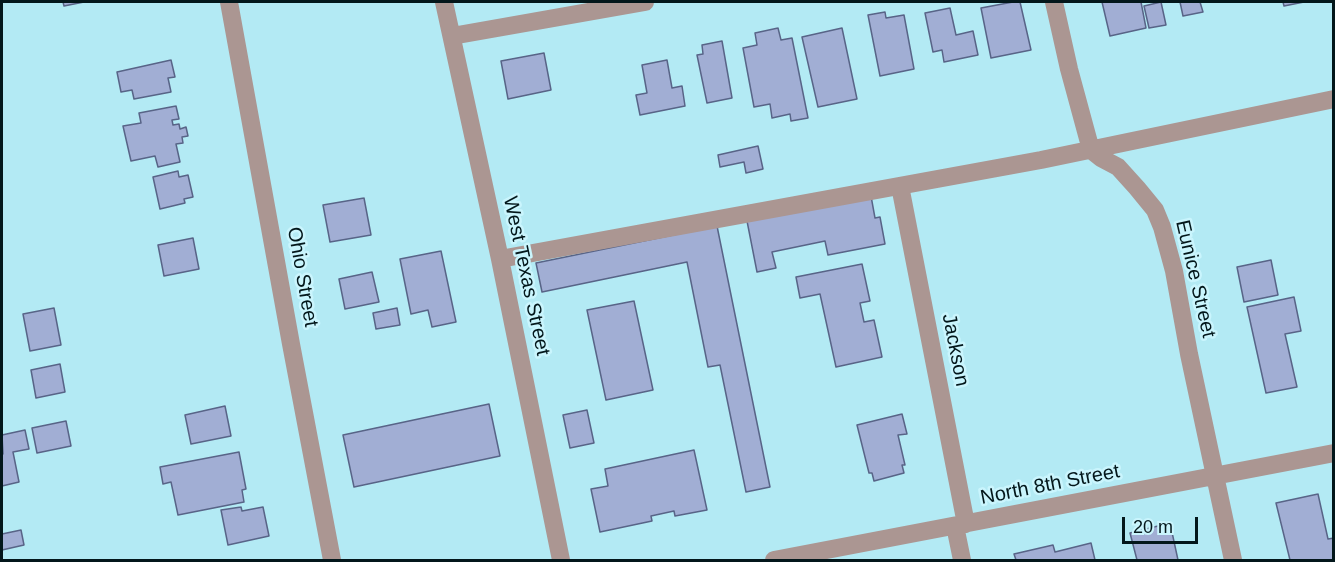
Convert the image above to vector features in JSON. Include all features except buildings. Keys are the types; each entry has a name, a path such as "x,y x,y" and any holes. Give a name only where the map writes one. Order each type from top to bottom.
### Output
{"street":[{"name":"Ohio Street","path":"229,2 332,561"},
{"name":"West Texas Street","path":"444,2 500,259 561,561"},
{"path":"452,36 645,2"},
{"path":"1054,2 1091,150"},
{"path":"500,259 1041,160 1334,99"},
{"name":"Eunice Street","path":"1091,150 1118,167 1155,210 1162,227 1174,272 1233,561"},
{"name":"Jackson","path":"900,186 960,525 962,561"},
{"name":"North 8th Street","path":"774,561 804,558 960,525 1334,453"}]}
